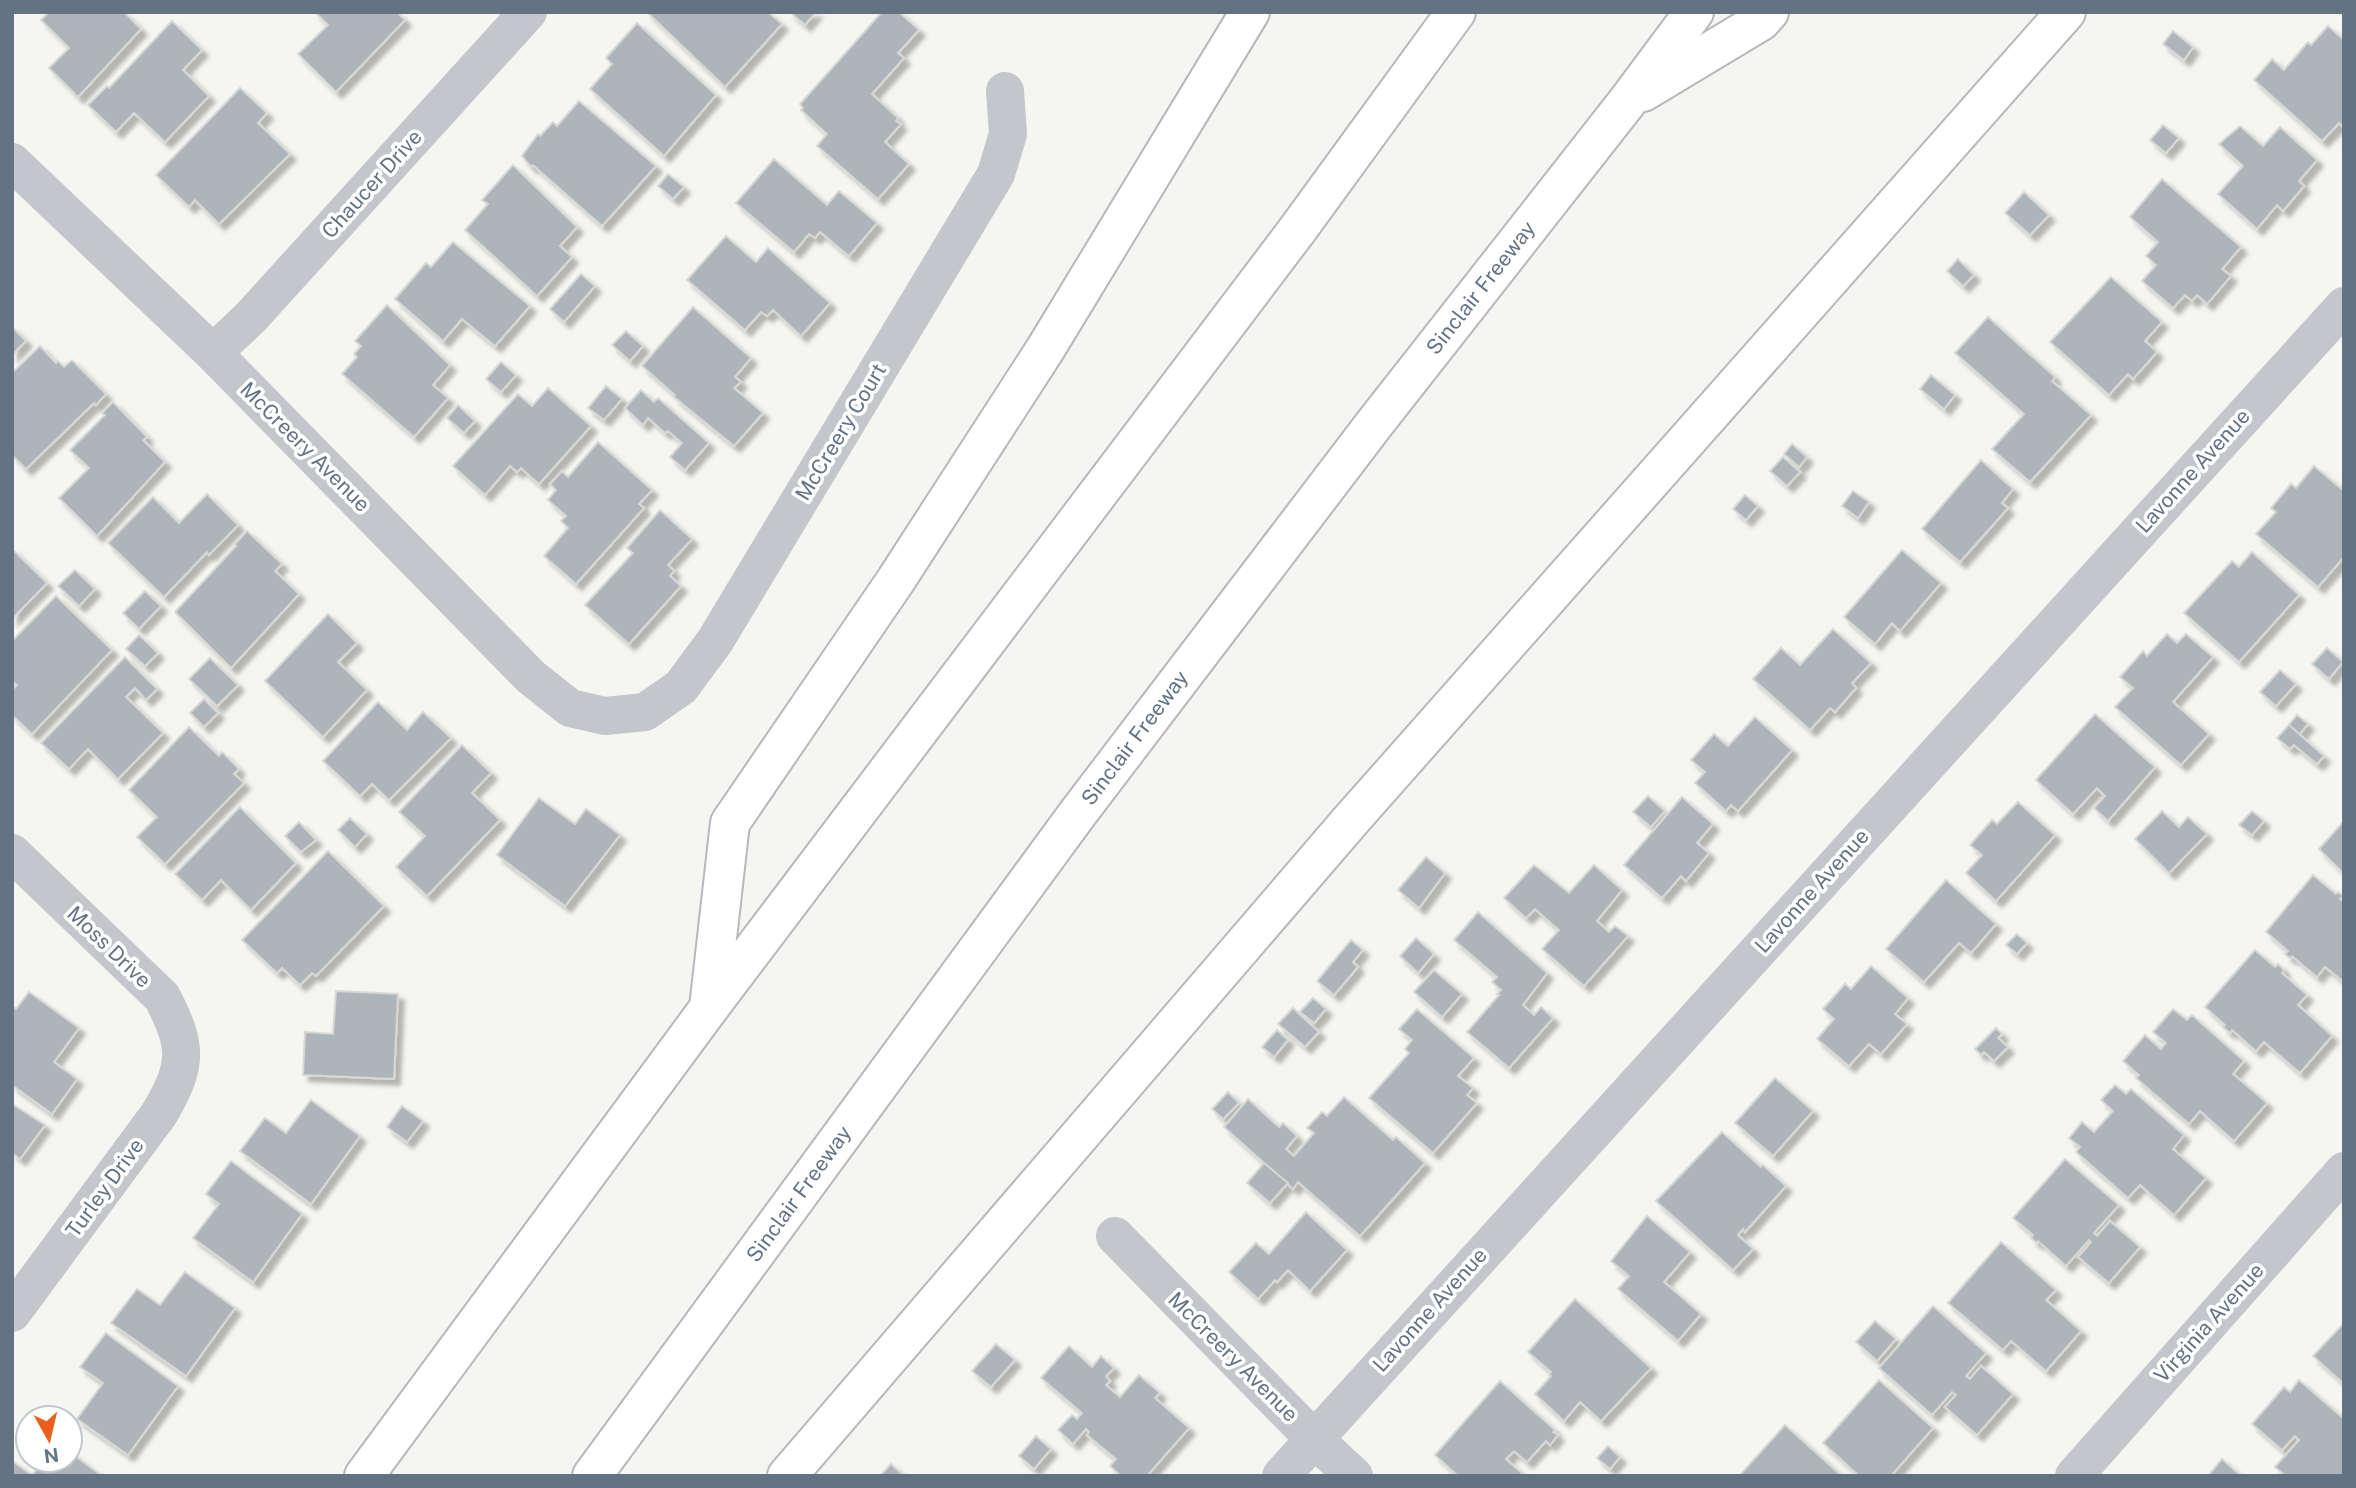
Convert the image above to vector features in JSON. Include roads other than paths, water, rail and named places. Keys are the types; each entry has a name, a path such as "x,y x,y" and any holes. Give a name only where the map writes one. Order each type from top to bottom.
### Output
{"highway":[{"path":"709,1007 730,823 896,580 1038,360 1250,12"},
{"path":"365,1476 709,1007 1298,229 1456,12"},
{"name":"Sinclair Freeway","path":"592,1476 1078,813 1367,433 1627,102 1694,12"},
{"path":"1627,102 1761,22 1769,12"},
{"path":"787,1476 1351,820 2066,12"}],"street":[{"name":"Chaucer Drive","path":"213,353 251,317 528,12"},
{"name":"McCreery Court","path":"605,716 645,712 654,706 681,687 715,641 996,174 1008,134 1005,90"},
{"name":"McCreery Avenue","path":"12,162 213,353 531,677 570,708 605,716"},
{"name":"Lavonne Avenue","path":"1280,1476 2344,306"},
{"name":"Moss Drive","path":"12,853 162,997 177,1026 183,1055"},
{"name":"Turley Drive","path":"12,1313 159,1114 175,1087 183,1055"},
{"name":"Virginia Avenue","path":"2074,1476 2344,1171"},
{"name":"McCreery Avenue","path":"1115,1236 1354,1476"}]}
